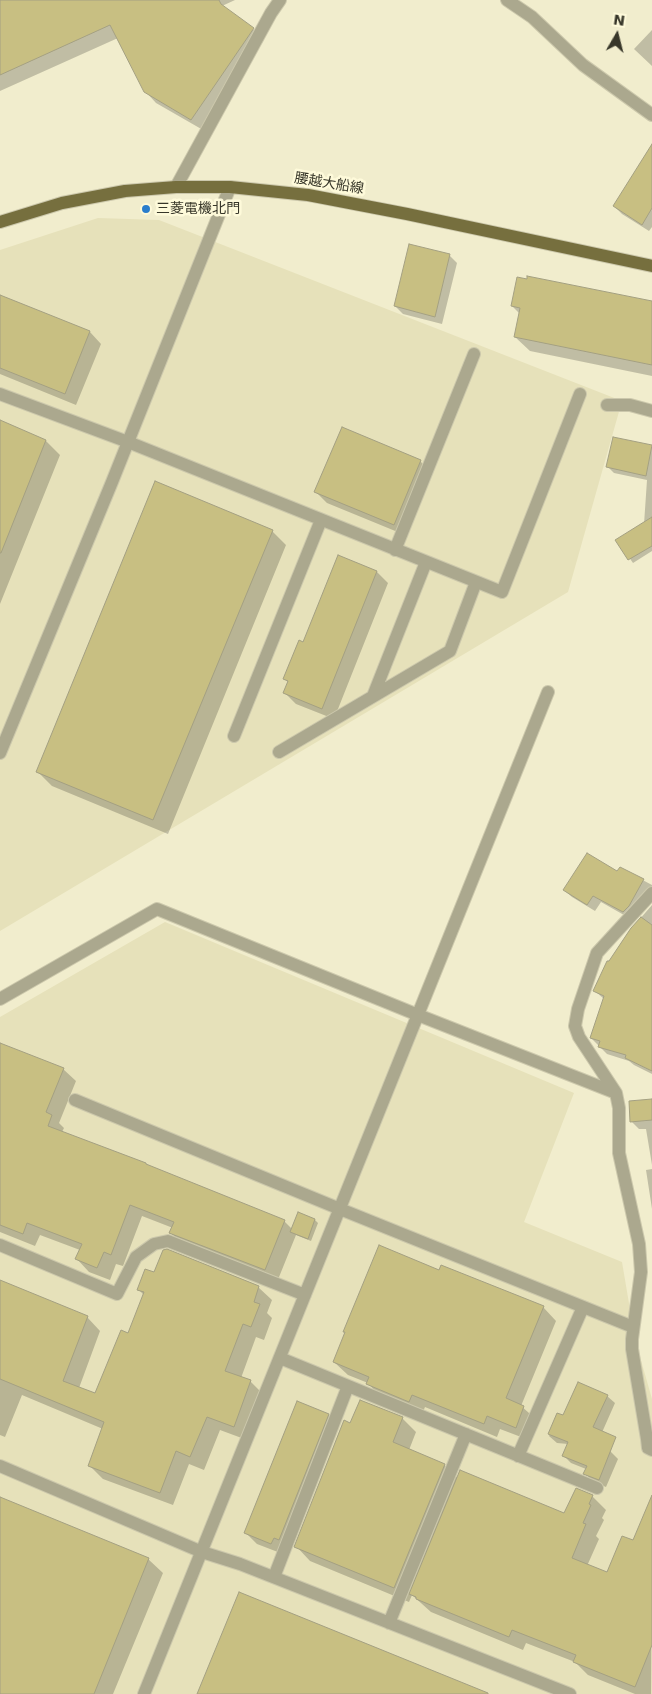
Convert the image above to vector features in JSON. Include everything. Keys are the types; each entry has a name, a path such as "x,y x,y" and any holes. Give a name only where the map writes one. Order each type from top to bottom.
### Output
{"main road":[{"name":"腰越大船線","path":"0,222 62,203 125,191 176,187 230,187 318,196 652,266"}],"street":[{"path":"176,187 271,13 280,0"},
{"path":"507,0 532,17 583,65 652,115"},
{"path":"0,753 128,442 230,187"},
{"path":"395,550 474,354"},
{"path":"0,394 128,442 502,592 580,394"},
{"path":"607,406 630,405 652,410"},
{"path":"234,736 321,520"},
{"path":"373,696 426,562"},
{"path":"279,752 450,651 476,582"},
{"path":"144,1694 548,692"},
{"path":"652,893 597,953 578,1008 575,1026 579,1037 616,1093 619,1108 619,1152 639,1244 641,1272 633,1327 632,1349 648,1448 652,1450"},
{"path":"0,999 157,909 616,1093"},
{"path":"75,1100 633,1327"},
{"path":"0,1245 117,1294 136,1257 154,1244 168,1241 305,1295"},
{"path":"518,1456 583,1307"},
{"path":"280,1358 597,1488"},
{"path":"274,1577 348,1386"},
{"path":"389,1623 466,1434"},
{"path":"0,1466 202,1552 274,1577 570,1694"}],"shaded area":[{"path":"98,218 159,220 622,401 568,592 0,931 0,250"},
{"path":"165,922 574,1093 524,1222 622,1262 633,1332 652,1399 652,1694 0,1694 0,1017"}],"building":[{"path":"0,0 219,0 221,4 254,28 191,120 144,92 110,25 0,75"},
{"path":"652,144 652,208 642,225 613,206"},
{"path":"409,244 450,254 435,317 394,306"},
{"path":"527,276 652,301 652,365 514,337 520,308 511,306 517,277 527,279"},
{"path":"0,295 90,331 65,394 0,368"},
{"path":"0,420 46,440 1,553 0,553"},
{"path":"342,427 421,460 394,525 314,492"},
{"path":"613,437 652,445 646,476 606,467"},
{"path":"155,481 273,530 153,820 36,772"},
{"path":"652,517 652,546 628,560 615,540"},
{"path":"338,555 377,571 322,709 283,693 288,681 283,679 299,640 303,642"},
{"path":"587,853 617,871 620,867 644,879 629,906 623,912 593,896 587,905 563,890"},
{"path":"641,917 652,925 652,1071 625,1058 626,1055 598,1047 600,1041 590,1038 604,996 593,991 607,961 609,961 631,928"},
{"path":"0,1043 64,1068 46,1112 52,1115 48,1126 146,1163 285,1220 265,1270 169,1233 174,1222 130,1205 111,1255 104,1252 97,1268 75,1259 82,1244 27,1223 23,1234 0,1225"},
{"path":"652,1099 652,1120 630,1122 629,1101"},
{"path":"298,1212 315,1219 308,1239 290,1232"},
{"path":"379,1245 439,1270 441,1265 544,1306 506,1398 524,1406 516,1428 487,1416 484,1424 412,1395 409,1402 366,1384 369,1377 333,1362 345,1332 343,1332"},
{"path":"167,1249 259,1286 254,1302 260,1304 251,1327 243,1324 225,1371 251,1380 234,1427 207,1417 190,1457 176,1451 160,1493 88,1466 104,1422 0,1379 0,1280 88,1316 63,1381 95,1393 121,1330 128,1333 144,1292 137,1290 145,1269 154,1272 163,1250"},
{"path":"578,1382 608,1395 593,1427 616,1437 599,1480 583,1474 587,1466 562,1456 568,1442 548,1434 557,1413 563,1415"},
{"path":"360,1400 403,1417 393,1442 445,1464 394,1588 294,1547 344,1420 350,1423"},
{"path":"297,1401 329,1414 279,1540 274,1538 271,1544 244,1533"},
{"path":"460,1470 564,1513 576,1488 593,1495 583,1523 586,1524 572,1558 607,1572 622,1536 633,1540 652,1495 652,1645 635,1687 573,1662 576,1655 512,1630 509,1637 416,1599 416,1597 409,1594"},
{"path":"0,1497 149,1558 94,1694 0,1694"},
{"path":"239,1592 488,1693 488,1694 197,1694"}],"place":[{"name":"三菱電機北門","path":"146,209"}]}
